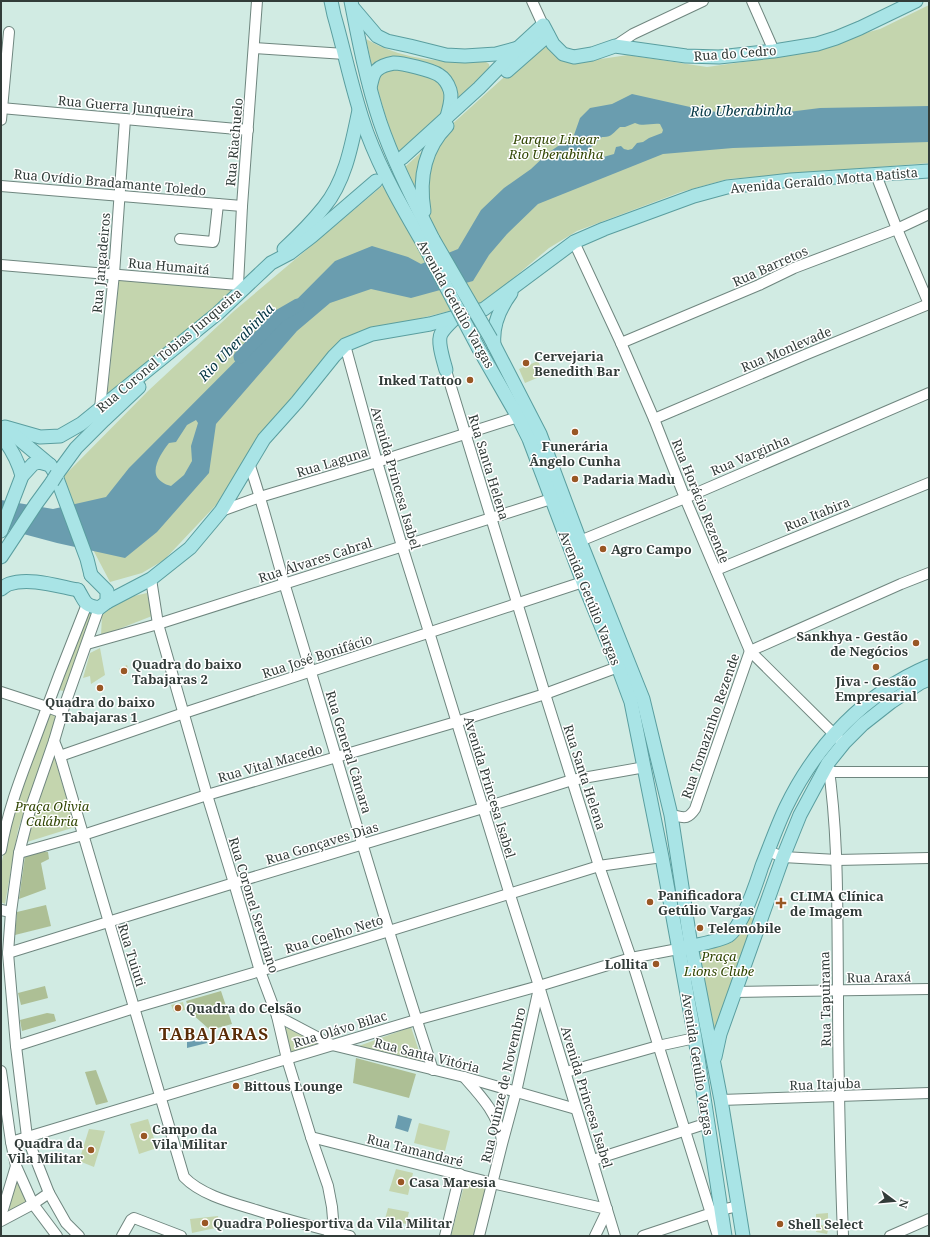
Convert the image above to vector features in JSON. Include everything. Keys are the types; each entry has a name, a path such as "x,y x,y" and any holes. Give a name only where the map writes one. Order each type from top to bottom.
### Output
{"main road":[{"name":"Avenida Getúlio Vargas","path":"331,1 367,133 384,175 396,198 429,242 492,342 580,541 612,636 637,700 671,815 695,1038 706,1103 716,1212 726,1236"},
{"name":"Rua do Cedro","path":"548,35 562,54 574,57 592,54 615,46 686,56 719,57 774,51 816,44 836,38 916,1"},
{"name":"Avenida Getúlio Vargas","path":"352,4 364,65 380,122 396,164 425,223 429,242 479,349 518,417 534,436 551,499 583,582 612,636 618,667 637,700 645,767 662,856 714,1062 743,1236"},
{"path":"352,4 377,36 387,41 446,55 465,56 496,54 518,48 548,35"},
{"path":"425,223 421,196 423,175 429,152 440,134 476,98 548,35"},
{"path":"402,158 483,84 518,48"},
{"path":"345,54 353,56 355,59 364,94 368,95 371,89 372,78 376,71 385,65 395,63 420,68 439,75 445,80 450,89 451,102 447,117"},
{"path":"271,262 325,206 338,185 347,161 360,108"},
{"name":"Avenida Geraldo Motta Batista","path":"97,605 151,579 190,548 221,511 264,439 345,345 372,334 430,324 484,309 574,242 604,229 694,196 727,187 791,180 929,171"},
{"name":"Rua Coronel Tobias Junqueira","path":"2,428 40,437 60,436 81,424 218,313 241,287 271,262 290,253 307,240 376,181"},
{"path":"492,342 502,304 525,278"},
{"path":"4,553 36,504 53,474 76,448 218,313"},
{"path":"446,370 441,350 440,338 441,334 456,317"},
{"path":"2,428 53,474"},
{"path":"2,428 19,464 22,476"},
{"path":"1,531 22,476 33,464 39,462 53,474 55,473 87,559 91,575 87,586 78,590"},
{"path":"1,589 9,584 36,582 78,590 97,605 107,591 91,575"},
{"path":"685,948 728,936 738,925 750,900 786,807 809,765 834,734 873,697 916,671 929,666"},
{"path":"714,1062 720,1034 783,858 800,815 844,743 863,724 891,702 920,683 929,679"},
{"path":"700,1066 707,1076 712,1078 716,1077"}],"street":[{"name":"Rua Riachuelo","path":"241,287 242,206 257,1"},
{"path":"532,1 548,35"},
{"path":"615,46 633,34 704,1"},
{"path":"752,1 774,51"},
{"path":"1,120 9,32"},
{"path":"254,48 345,54"},
{"name":"Rua Guerra Junqueira","path":"2,108 248,130"},
{"name":"Rua Jangadeiros","path":"100,408 114,274 125,119"},
{"path":"876,175 929,304"},
{"name":"Rua Ovídio Bradamante Toledo","path":"1,186 242,206"},
{"path":"180,239 213,242 218,204"},
{"name":"Rua Barretos","path":"621,343 759,285 794,268 897,229 929,214"},
{"name":"Rua Horácio Rezende","path":"574,242 621,343 654,419 685,498 750,651 844,743"},
{"name":"Rua Humaitá","path":"1,265 114,274 241,287"},
{"name":"Rua Monlevade","path":"654,419 929,304"},
{"name":"Rua Santa Helena","path":"430,324 446,370 599,866 631,958 685,1131 716,1212 718,1236"},
{"name":"Avenida Princesa Isabel","path":"345,345 402,546 566,1072 615,1236"},
{"name":"Rua Varginha","path":"580,541 685,498 929,393"},
{"name":"Rua Laguna","path":"221,511 260,497 465,435 518,417"},
{"name":"Rua General Câmara","path":"249,463 388,931 433,1070"},
{"name":"Rua Itabira","path":"716,570 929,483"},
{"name":"Rua Álvares Cabral","path":"87,644 158,624 551,499"},
{"name":"Rua Tomazinho Rezende","path":"671,815 687,817 690,816 695,809 750,651 929,573"},
{"name":"Rua Coronel Severiano","path":"151,579 158,624 207,795 260,971 277,1016 287,1059 311,1137 328,1186 333,1219 330,1234"},
{"name":"Rua José Bonifácio","path":"60,756 184,713 583,582"},
{"path":"79,1236 66,1223 49,1193 27,1137 16,1046 6,924 12,912 19,853 30,810 63,710 87,644 97,605"},
{"path":"1,850 6,804 48,704 97,605"},
{"name":"Rua Vital Macedo","path":"19,853 83,835 207,795 456,722 545,694 618,667"},
{"path":"1,692 48,704 63,710"},
{"name":"Rua Tuiuti","path":"54,741 60,756 184,1177 197,1187 231,1203 330,1234"},
{"name":"Rua Gonçaves Dias","path":"8,953 572,780 645,767"},
{"path":"829,768 929,772"},
{"name":"Rua Tapuirama","path":"829,768 837,860 839,1096 843,1236"},
{"path":"768,851 783,858 837,860 929,858"},
{"name":"Rua Coelho Neto","path":"16,1046 134,1008 510,895 599,866 662,856"},
{"path":"1,910 12,912"},
{"name":"Rua Olávo Bilac","path":"11,1142 416,1020 539,986 631,958 685,948"},
{"name":"Rua Quinze de Novembro","path":"479,1236 516,1092 539,986"},
{"name":"Rua Araxá","path":"735,992 929,989"},
{"name":"Rua Santa Vitória","path":"277,1016 332,1045 464,1077 576,1109"},
{"path":"566,1072 658,1046 695,1038"},
{"path":"1,1071 16,1166 33,1204 57,1236"},
{"path":"464,1077 486,1103 494,1116 501,1132 502,1144"},
{"name":"Rua Itajuba","path":"721,1100 929,1093"},
{"path":"593,1160 708,1123"},
{"name":"Rua Tamandaré","path":"311,1137 492,1183 607,1210"},
{"path":"1,1216 16,1166"},
{"path":"445,1236 460,1174"},
{"path":"1,1180 11,1183"},
{"path":"1,1221 33,1204 49,1193"},
{"path":"643,1236 738,1206"},
{"path":"595,1236 607,1210"},
{"path":"122,1236 131,1220 134,1218 181,1236"},
{"path":"890,1236 929,1219"},
{"path":"330,1234 350,1236"}],"green space":[{"name":"Parque Linear Rio Uberabinha","path":"929,5 929,163 728,179 681,192 577,231 549,248 485,302 346,337 260,435 216,505 164,560 142,573 110,582 89,542 63,477 148,391 234,311 407,165 545,40 594,60 628,55 707,67 772,58 880,29"},
{"path":"366,39 394,52 409,56 439,61 486,62 489,64 490,69 470,93 398,152 388,124 372,68"},
{"path":"119,279 236,289 107,398"},
{"path":"538,361 544,375 525,383 519,369"},
{"path":"147,593 152,616 101,636 102,614 121,599"},
{"path":"88,608 92,611 68,686 64,691 58,690"},
{"path":"100,648 105,675 91,684 90,676 83,678 90,653"},
{"name":"Quadra do baixo Tabajaras 2","path":"127,665 129,673 121,676 119,669"},
{"path":"47,712 57,715 18,830 5,904 1,902 2,861 12,815"},
{"name":"Praça Olivia Calábria","path":"54,756 75,827 27,842 35,802"},
{"path":"48,852 49,859 41,863 46,889 19,899 25,856"},
{"path":"46,905 51,926 15,935 17,912"},
{"name":"Praça Lions Clube","path":"743,915 760,921 714,1062 691,946 728,936"},
{"path":"45,986 48,998 21,1005 18,993"},
{"path":"221,991 232,1024 210,1030 191,1013 186,1001"},
{"name":"Quadra do Celsão","path":"183,1002 185,1010 174,1012 171,1005"},
{"path":"47,1013 54,1014 56,1021 22,1031 20,1020"},
{"path":"281,1025 320,1044 290,1053"},
{"path":"411,1027 423,1063 356,1047"},
{"path":"356,1058 416,1074 409,1098 353,1083"},
{"path":"96,1070 108,1102 96,1105 85,1072"},
{"name":"Campo da Vila Militar","path":"148,1119 157,1148 139,1154 130,1124"},
{"path":"419,1123 450,1131 445,1151 414,1143"},
{"name":"Quadra da Vila Militar","path":"89,1129 105,1131 94,1167 79,1161"},
{"name":"Casa Maresia","path":"396,1169 413,1173 408,1195 389,1191"},
{"path":"16,1171 32,1203 6,1216"},
{"path":"465,1182 487,1188 475,1236 451,1236"},
{"path":"388,1208 409,1212 406,1224 385,1219"},
{"path":"828,1213 828,1220 816,1220 816,1214"},
{"name":"Quadra Poliesportiva da Vila Militar","path":"218,1216 220,1227 192,1233 190,1219"},
{"path":"817,1224 829,1227 827,1234 816,1232"}],"water":[{"path":"632,94 708,111 756,116 820,108 929,106 929,142 733,148 663,154 538,204 507,234 489,255 473,281 411,298 371,289 330,303 297,331 216,424 209,473 157,532 125,558 57,543 1,528 1,500 53,509 106,497 129,468 335,261 372,246 408,257 421,264 458,249 481,210 504,188 531,169 548,153 574,135 580,118 590,108 612,104","holes":["635,123 641,125 660,124 663,130 662,133 643,142 637,143 632,149 624,149 621,146 616,147 614,154 600,158 593,158 588,161 582,159 592,146 602,137 610,136 620,127 625,127","196,420 198,423 191,446 192,461 184,475 171,486 163,483 158,478 156,473 157,462 169,443 176,442 187,425"]},
{"path":"206,1036 207,1043 187,1048 187,1042"},
{"path":"398,1115 412,1119 408,1132 395,1128"}],"waterway":[{"name":"Rio Uberabinha","path":"240,357 279,316 298,305"}],"place":[{"name":"Cervejaria Benedith Bar","path":"526,363"},
{"name":"Inked Tattoo","path":"470,380"},
{"name":"Funerária Ângelo Cunha","path":"575,432"},
{"name":"Padaria Madu","path":"575,479"},
{"name":"Agro Campo","path":"603,549"},
{"name":"Sankhya - Gestão de Negócios","path":"916,643"},
{"name":"Jiva - Gestão Empresarial","path":"876,667"},
{"name":"Quadra do baixo Tabajaras 2","path":"124,671"},
{"name":"Quadra do baixo Tabajaras 1","path":"100,688"},
{"name":"Panificadora Getúlio Vargas","path":"650,902"},
{"name":"CLIMA Clínica de Imagem","path":"781,903"},
{"name":"Telemobile","path":"700,928"},
{"name":"Lollita","path":"656,964"},
{"name":"Quadra do Celsão","path":"178,1008"},
{"name":"Bittous Lounge","path":"236,1086"},
{"name":"Campo da Vila Militar","path":"144,1136"},
{"name":"Quadra da Vila Militar","path":"91,1150"},
{"name":"Casa Maresia","path":"401,1182"},
{"name":"Quadra Poliesportiva da Vila Militar","path":"205,1223"},
{"name":"Shell Select","path":"780,1224"}],"district":[{"name":"TABAJARAS","path":"214,1033"}]}
